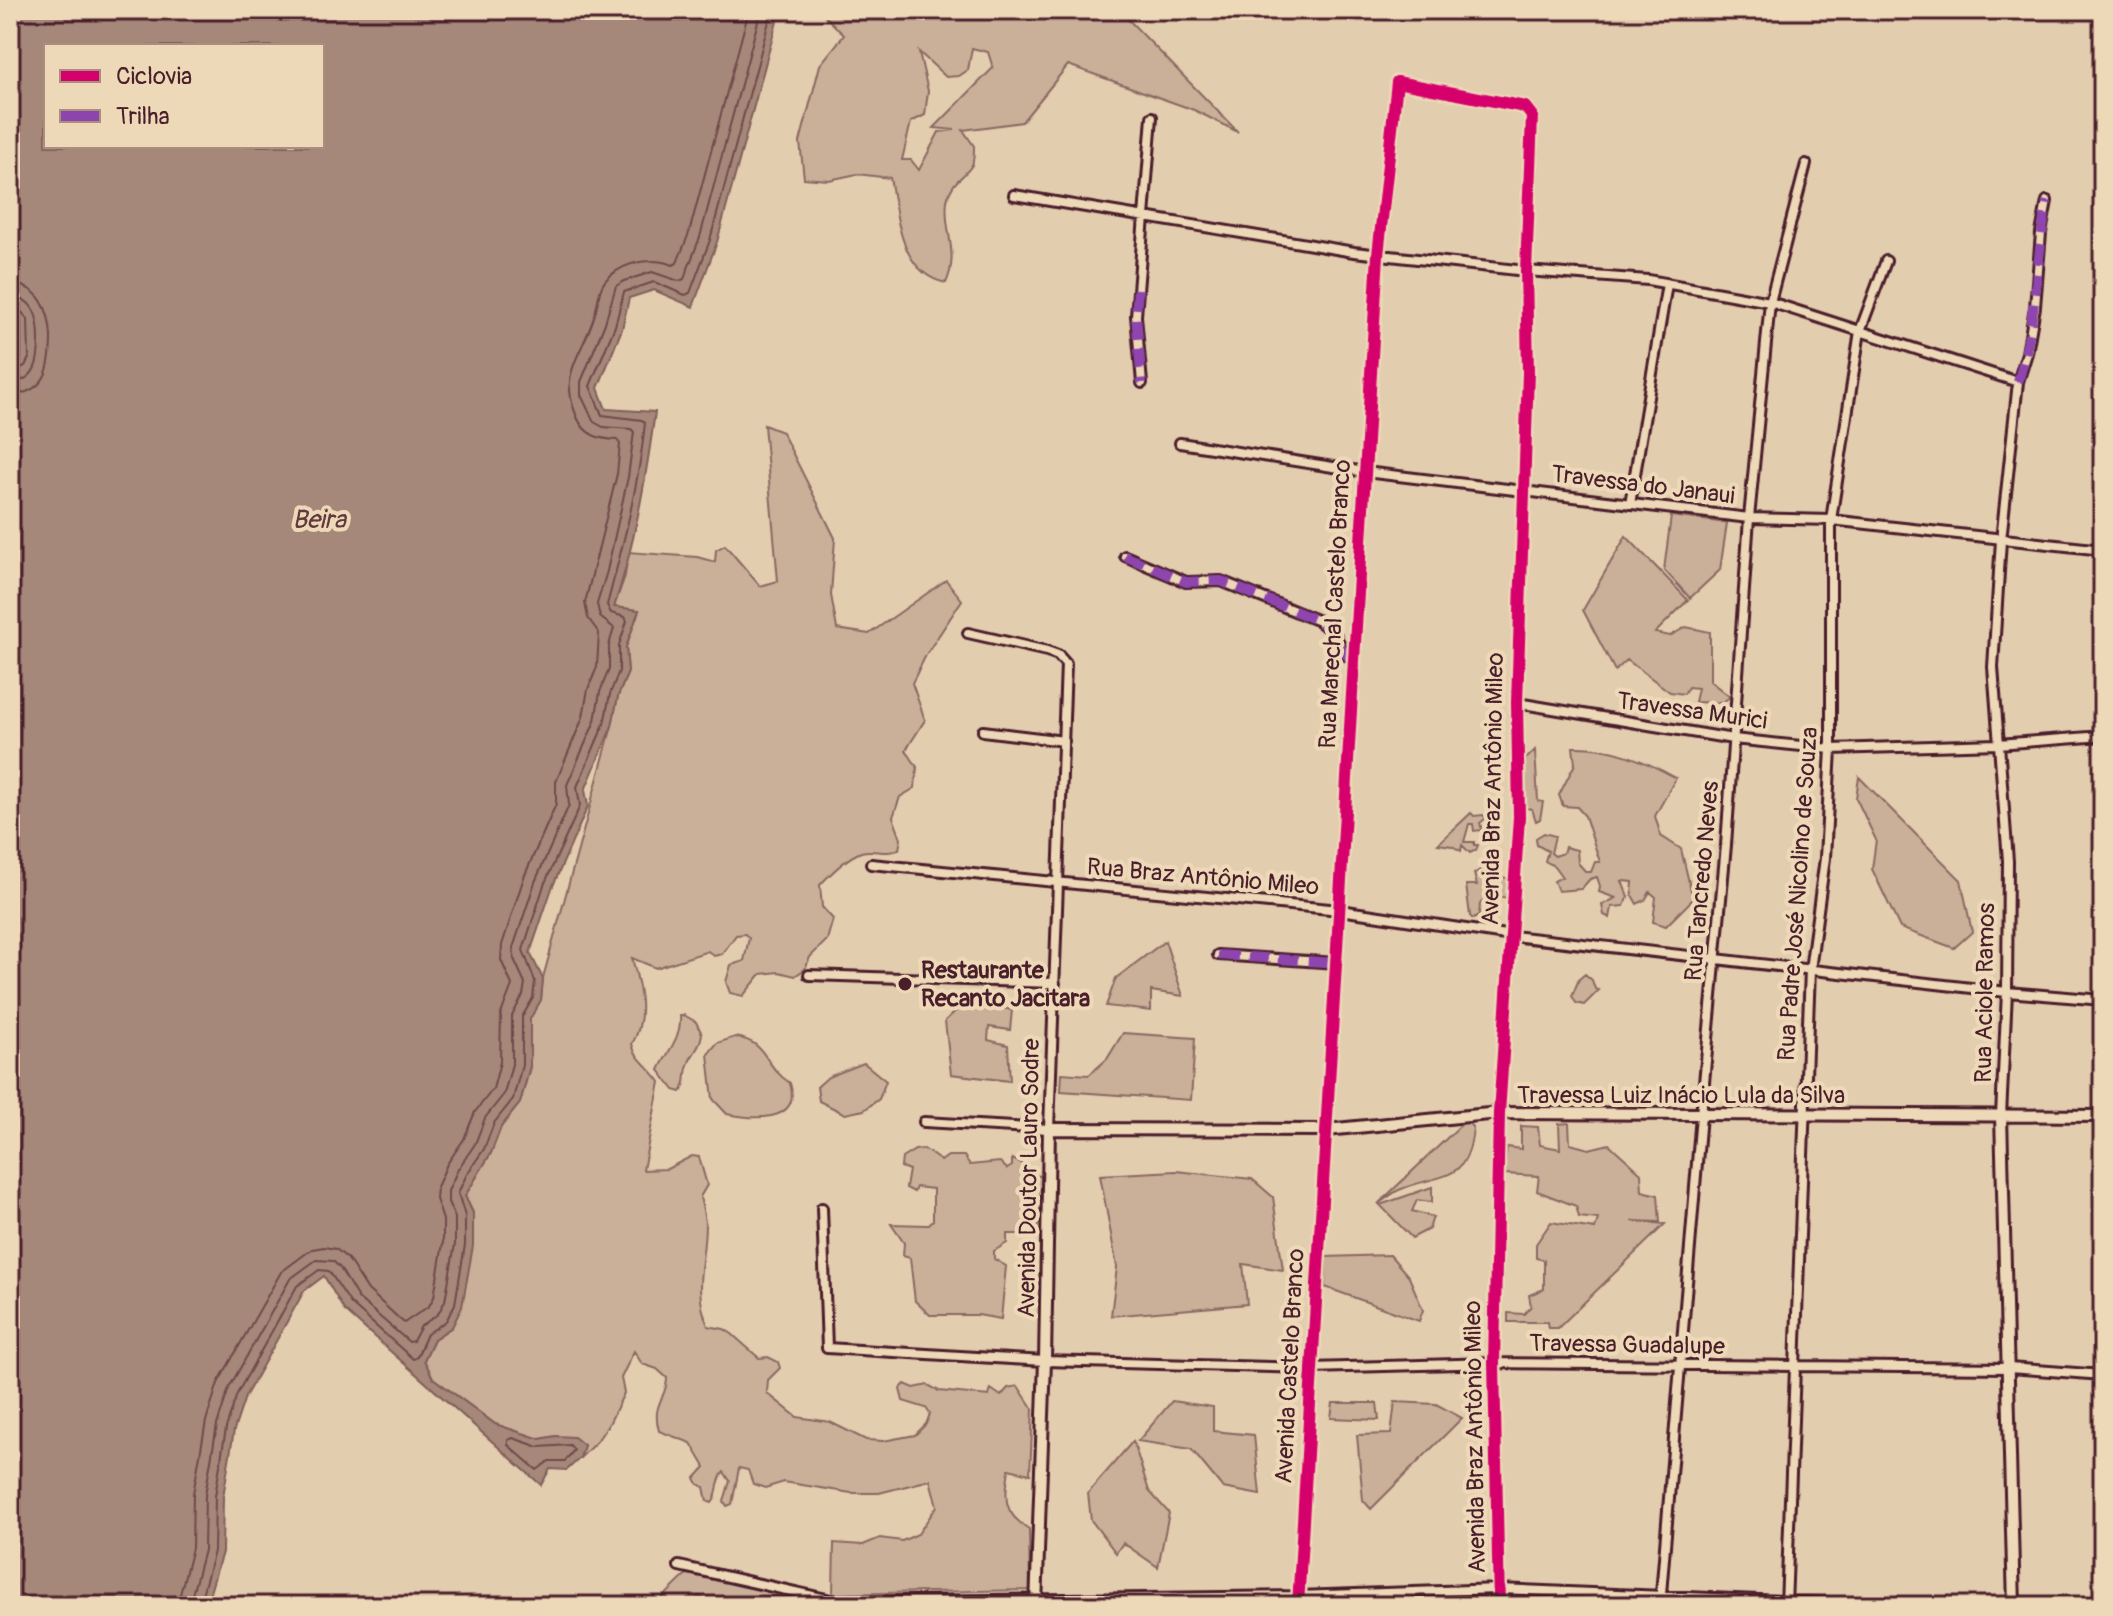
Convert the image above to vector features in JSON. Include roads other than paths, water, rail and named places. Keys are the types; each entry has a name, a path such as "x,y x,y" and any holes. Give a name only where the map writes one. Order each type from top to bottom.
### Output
{"street":[{"name":"Rua Marechal Castelo Branco","path":"1326,1130 1378,255 1397,82"},
{"name":"Avenida Braz Antônio Mileo","path":"1397,82 1525,107 1531,113 1526,271 1528,372 1517,703 1520,792 1499,1113 1494,1363 1499,1606"},
{"path":"1142,383 1136,316 1152,117"},
{"name":"Rua Tancredo Neves","path":"1660,1606 1716,958 1749,518 1770,302 1806,164"},
{"path":"1014,195 1378,255 1667,284 1770,302 2018,382"},
{"name":"Rua Aciole Ramos","path":"2014,1606 2001,1116 2007,992 2008,861 1993,667 2001,540 2018,382 2035,307 2047,201"},
{"name":"Rua Padre José Nicolino de Souza","path":"1786,1603 1810,970 1825,858 1831,749 1831,520 1860,331 1886,261"},
{"path":"1630,504 1667,284"},
{"name":"Travessa do Janaui","path":"1180,443 1365,472 1749,518 1831,520 2103,550"},
{"path":"1125,556 1186,582 1221,581 1319,621 1335,634 1343,652 1354,661"},
{"name":"Avenida Doutor Lauro Sodre","path":"968,633 1047,651 1064,659 1066,664 1036,1602"},
{"name":"Travessa Murici","path":"1517,703 1733,739 1831,749 1998,744 2103,736"},
{"path":"983,731 1064,741"},
{"name":"Rua Braz Antônio Mileo","path":"871,864 1340,910 1512,936 2103,1000"},
{"path":"1218,955 1337,963"},
{"path":"809,975 1055,983"},
{"name":"Travessa Luiz Inácio Lula da Silva","path":"924,1122 1049,1129 1326,1130 1499,1113 2103,1116"},
{"name":"Avenida Castelo Branco","path":"1298,1601 1326,1130"},
{"name":"Travessa Guadalupe","path":"822,1208 827,1348 1045,1361 1311,1368 1494,1363 2009,1368 2103,1375"},
{"path":"679,1566 840,1604 1298,1601 1499,1589 1900,1606"}],"water":[{"name":"Beira","path":"10,10 780,10 717,242 693,307 654,290 629,298 622,329 598,388 606,409 655,412 639,510 614,607 639,610 626,647 628,672 618,696 612,726 585,790 588,806 552,888 530,953 543,979 541,1000 530,1019 530,1066 520,1103 501,1127 491,1153 465,1196 473,1213 473,1246 462,1307 452,1327 434,1339 424,1360 433,1378 495,1424 540,1439 574,1437 584,1445 580,1458 567,1470 550,1469 541,1485 344,1310 324,1276 304,1291 245,1397 234,1430 223,1497 222,1552 206,1606 10,1606 10,367 21,358 21,322 10,312"}],"place":[{"name":"Restaurante Recanto Jacitara","path":"905,984"}]}
